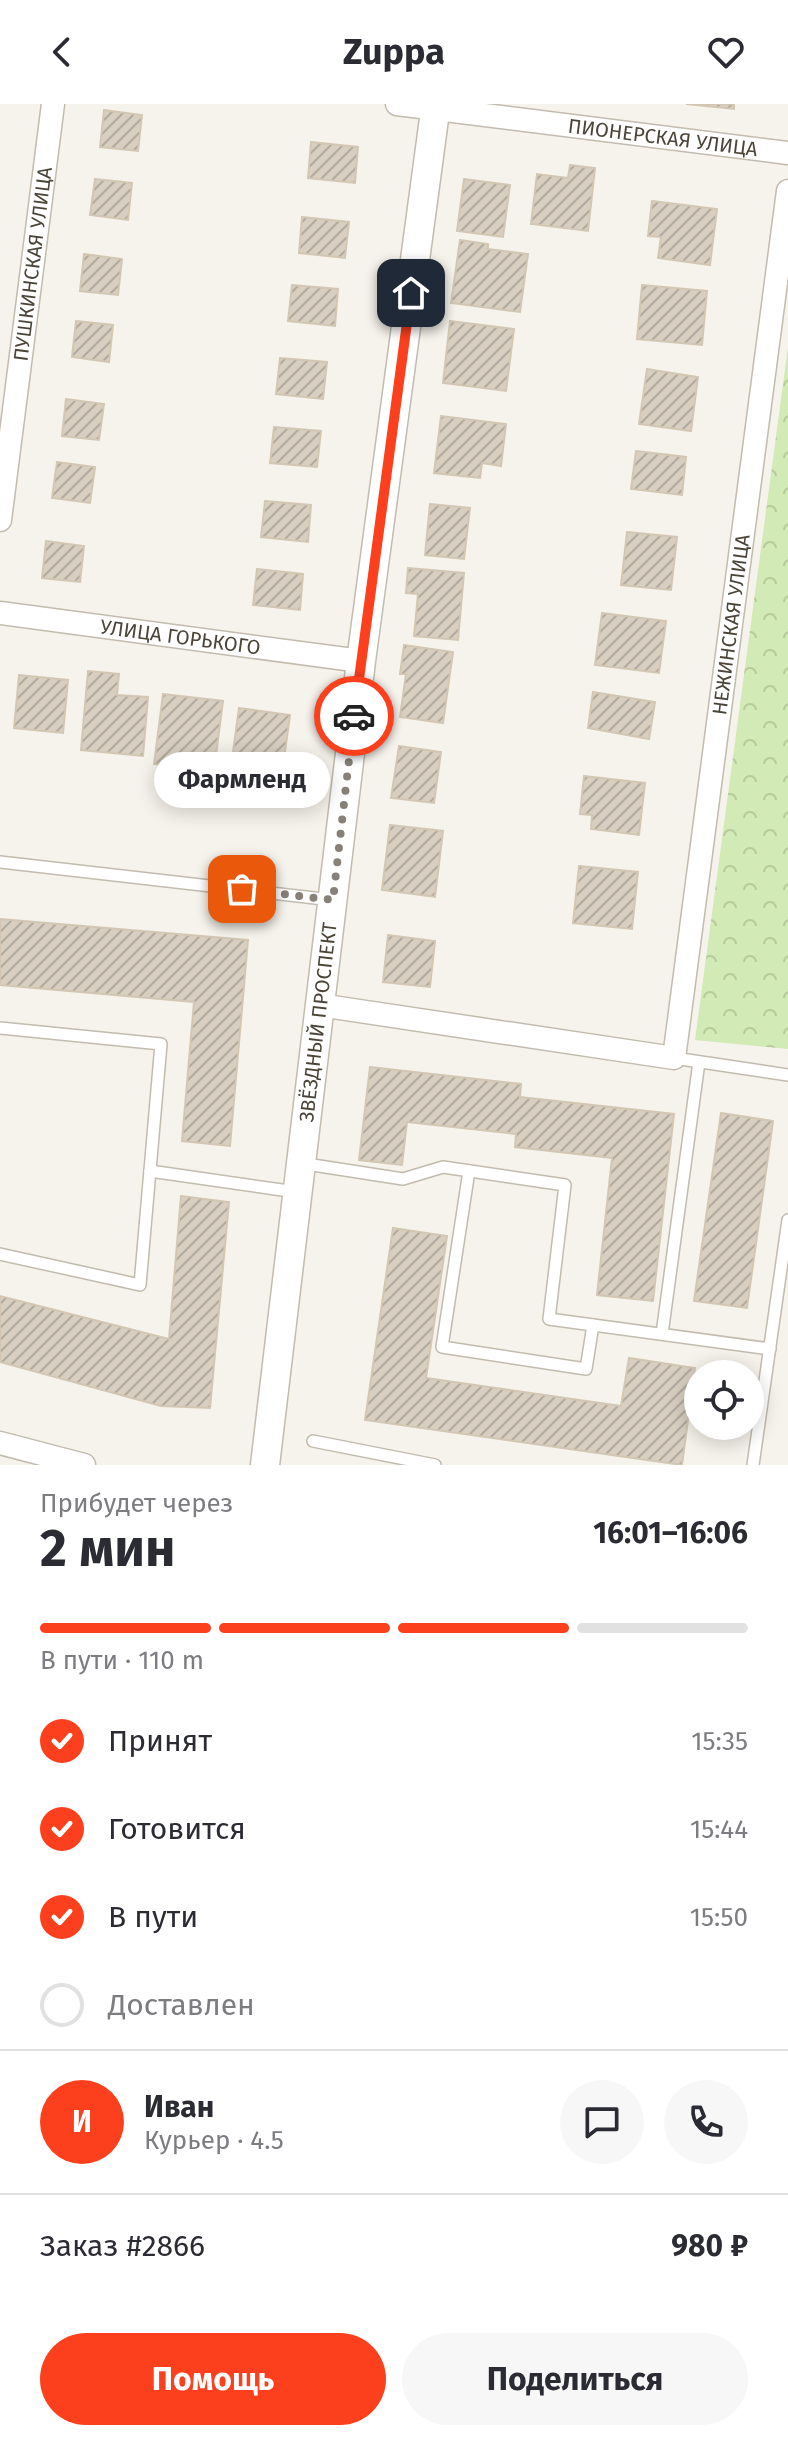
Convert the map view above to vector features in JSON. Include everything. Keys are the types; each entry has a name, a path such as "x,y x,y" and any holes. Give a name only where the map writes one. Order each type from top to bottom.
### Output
{"street":[{"name":"ПУШКИНСКАЯ УЛИЦА","path":"0,520 53,104"},
{"name":"ПИОНЕРСКАЯ УЛИЦА","path":"397,104 788,153"},
{"name":"ЗВЁЗДНЫЙ ПРОСПЕКТ","path":"265,1465 361,661 436,107"},
{"name":"НЕЖИНСКАЯ УЛИЦА","path":"674,1058 788,191"},
{"name":"УЛИЦА ГОРЬКОГО","path":"0,613 361,661"},
{"path":"319,1005 674,1058"},
{"path":"0,1443 84,1465"}],"lane":[{"path":"0,862 333,900"},
{"path":"0,1028 161,1044 140,1285 0,1254"},
{"path":"674,1058 788,1075"},
{"path":"662,1334 699,1062"},
{"path":"300,1163 403,1179 443,1167 565,1185 549,1319 770,1349"},
{"path":"150,1171 296,1192"},
{"path":"469,1171 442,1347 586,1369 593,1325"},
{"path":"753,1465 788,1220"},
{"path":"313,1441 435,1465"}],"green space":[{"path":"788,347 788,1049 695,1040"}],"building":[{"path":"686,104 734,104 734,109"},
{"path":"104,110 142,115 138,151 100,147"},
{"path":"311,142 358,147 355,183 308,178"},
{"path":"570,165 595,168 588,231 531,224 537,174 568,178"},
{"path":"95,179 132,183 128,220 90,215"},
{"path":"464,179 510,185 503,237 457,231"},
{"path":"652,201 717,209 710,265 658,258 661,237 648,236"},
{"path":"302,217 349,222 345,258 299,253"},
{"path":"460,240 488,244 488,249 528,254 520,312 451,303"},
{"path":"84,254 122,259 118,295 80,291"},
{"path":"292,285 338,289 335,326 288,321"},
{"path":"642,285 707,291 702,345 637,339"},
{"path":"76,321 113,325 109,362 72,357"},
{"path":"450,321 514,329 506,391 443,383"},
{"path":"280,358 327,362 323,399 276,394"},
{"path":"647,369 698,377 691,431 639,424"},
{"path":"66,399 104,404 99,440 62,436"},
{"path":"441,416 506,424 501,466 482,463 480,478 434,473"},
{"path":"274,427 321,431 317,467 270,463"},
{"path":"636,451 686,457 682,495 631,489"},
{"path":"57,462 95,467 90,503 52,498"},
{"path":"265,501 311,505 308,542 261,537"},
{"path":"430,504 470,508 464,559 425,555"},
{"path":"627,532 677,537 671,590 621,585"},
{"path":"46,541 84,546 80,582 42,578"},
{"path":"408,568 464,573 458,640 414,636 418,594 406,593"},
{"path":"257,569 303,574 300,610 253,605"},
{"path":"602,613 666,621 659,673 595,665"},
{"path":"404,645 453,652 443,723 400,717 406,674 400,674"},
{"path":"88,671 119,674 117,695 148,697 143,756 81,750"},
{"path":"19,675 68,680 63,733 14,728"},
{"path":"593,692 655,702 649,739 588,728"},
{"path":"163,694 223,701 215,763 184,759 183,768 154,764"},
{"path":"239,708 290,715 284,759 233,752"},
{"path":"399,746 441,752 434,803 391,798"},
{"path":"584,776 645,783 639,835 591,829 592,815 580,814"},
{"path":"390,825 443,831 435,897 382,890"},
{"path":"579,866 638,872 632,929 573,923"},
{"path":"0,919 248,940 230,1146 182,1141 194,1002 0,985"},
{"path":"388,935 435,941 430,987 383,982"},
{"path":"370,1067 521,1084 520,1097 674,1114 653,1301 597,1295 612,1158 515,1147 516,1134 407,1122 402,1165 359,1160"},
{"path":"721,1113 773,1121 747,1308 694,1301"},
{"path":"181,1196 229,1202 210,1408 161,1406 0,1362 0,1296 169,1339"},
{"path":"393,1228 447,1236 426,1378 621,1406 629,1358 684,1366 685,1440 682,1465 365,1420"}],"way so far":[{"path":"242,889 333,900 354,716"}],"place":[{"name":"Фармленд","path":"242,889"}],"route":[{"path":"354,716 411,293"}]}
